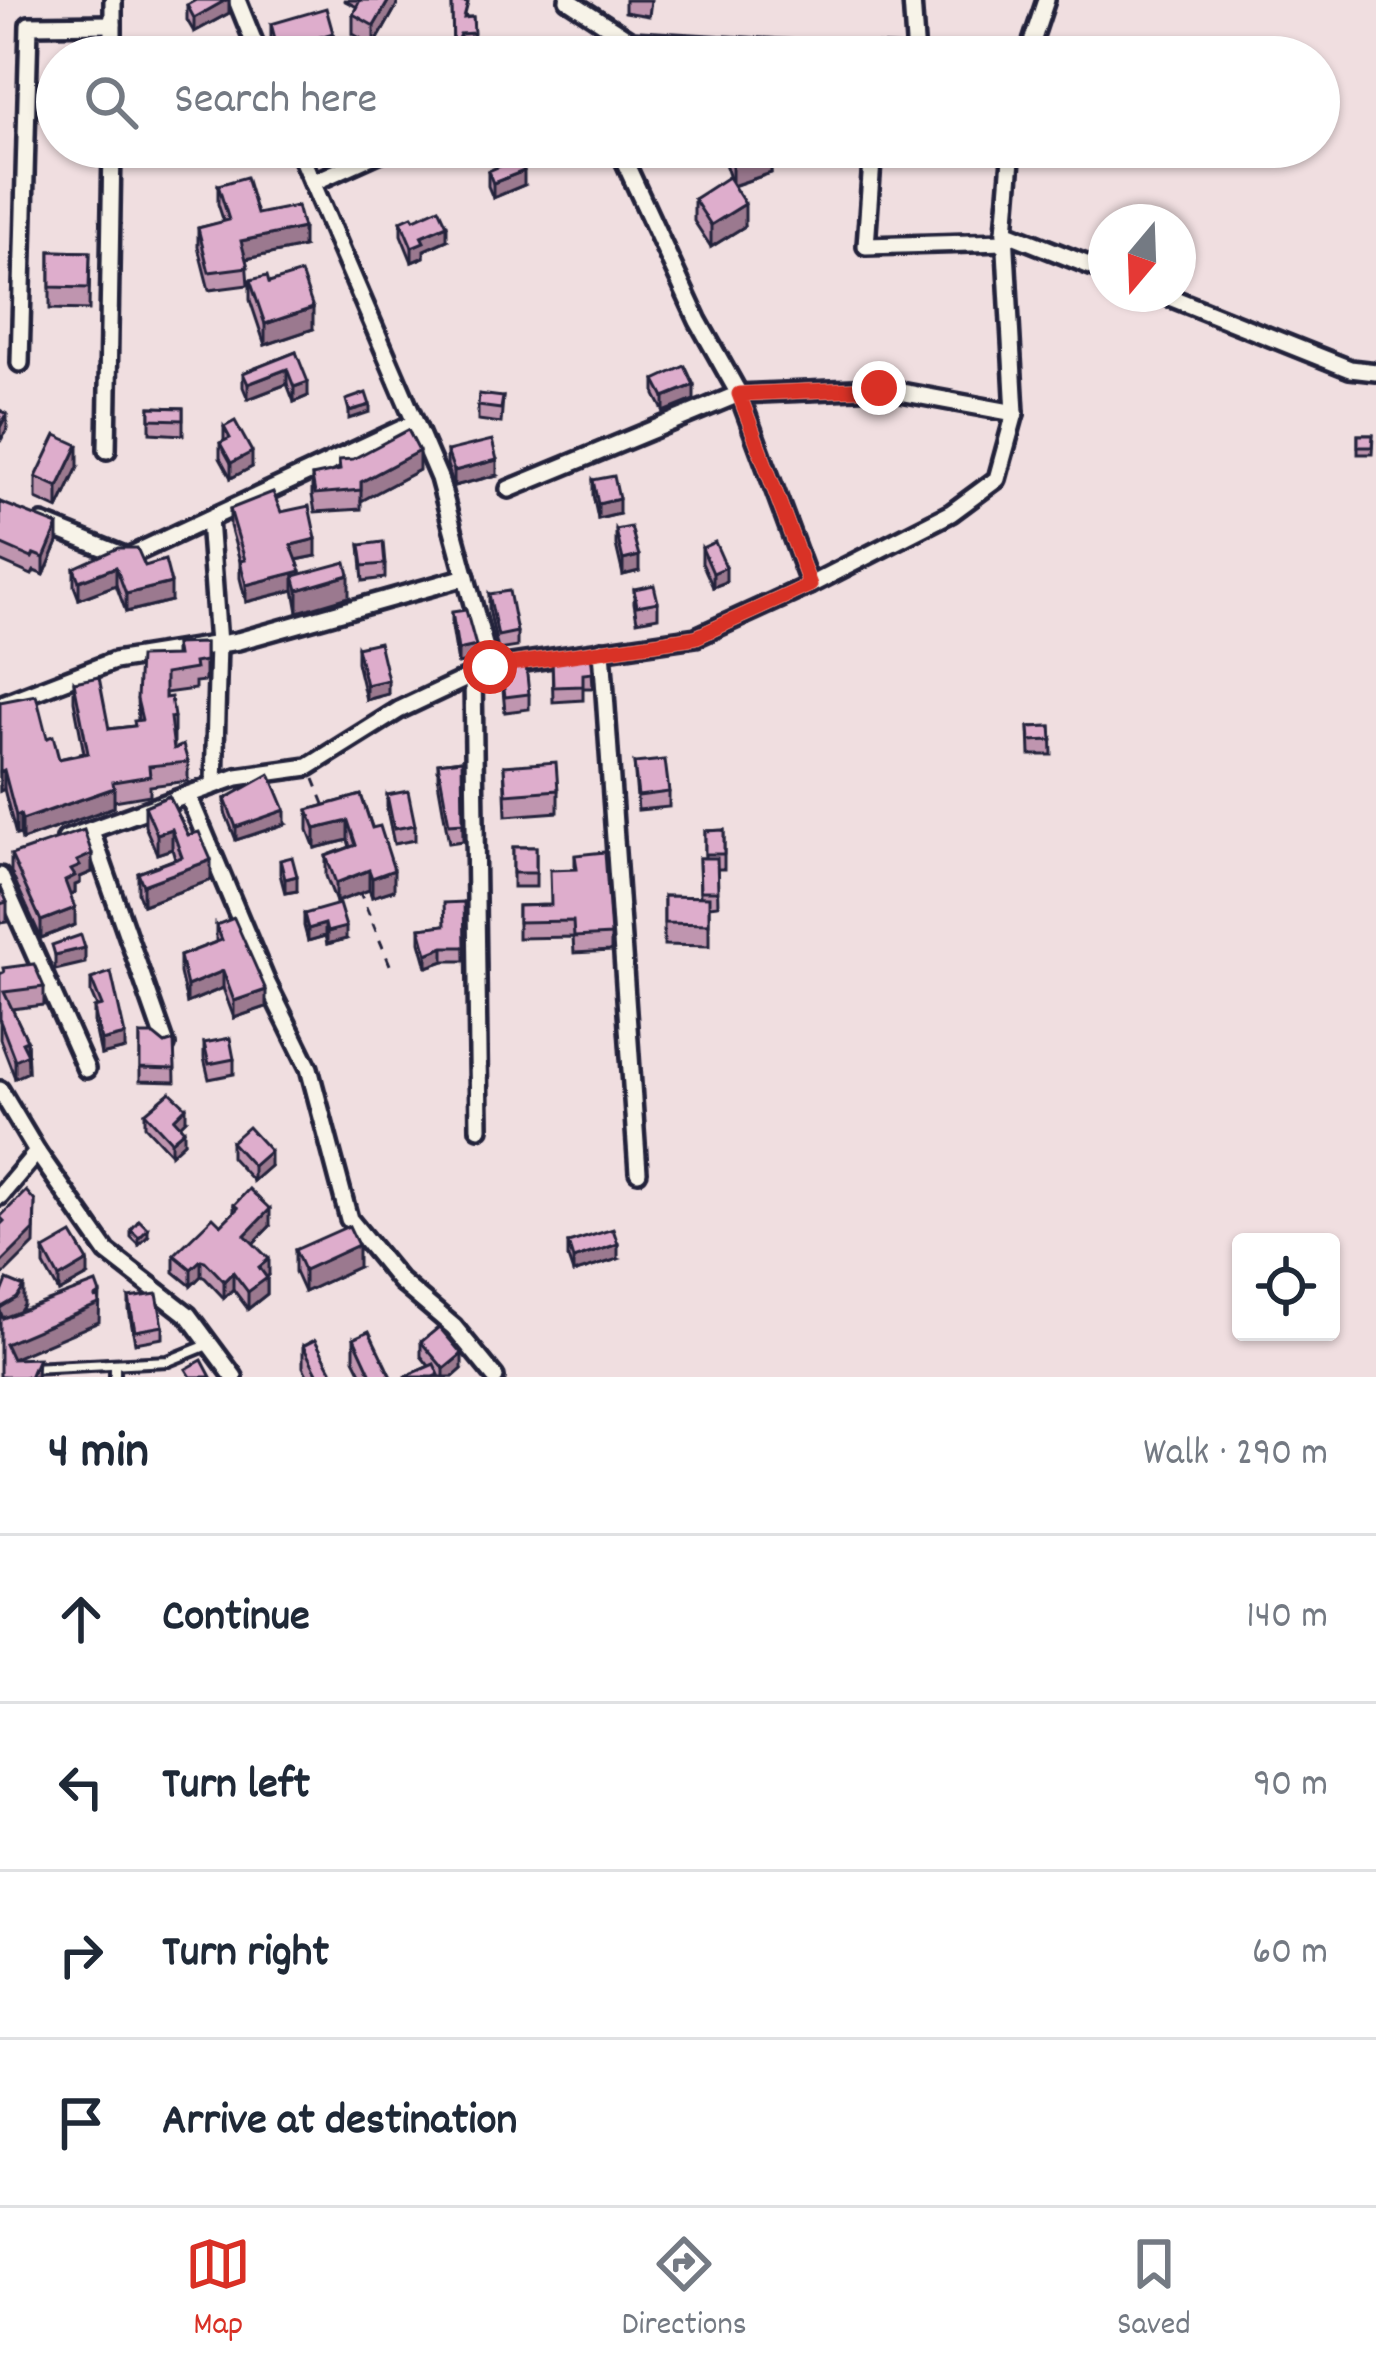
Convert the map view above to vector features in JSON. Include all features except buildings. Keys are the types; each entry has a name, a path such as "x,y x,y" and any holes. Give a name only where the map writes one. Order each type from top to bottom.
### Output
{"street":[{"path":"113,0 113,36"},
{"path":"238,0 252,36"},
{"path":"568,0 626,36"},
{"path":"912,0 915,36"},
{"path":"1034,36 1046,0"},
{"path":"20,363 29,26 113,24"},
{"path":"107,450 112,168"},
{"path":"306,168 440,478 490,667"},
{"path":"312,183 345,168"},
{"path":"628,168 698,321 739,394 810,585"},
{"path":"872,168 866,246 1005,237 1088,266"},
{"path":"45,845 237,777 308,767 399,710 490,667 696,637 951,513 997,479 1015,412 1005,237 1010,168"},
{"path":"1196,308 1350,369 1376,372"},
{"path":"509,489 739,394 879,388 1015,412"},
{"path":"21,514 127,557 414,423"},
{"path":"209,519 218,644 214,785"},
{"path":"0,706 114,661 218,644 328,618 466,577"},
{"path":"602,650 638,1172"},
{"path":"473,674 479,1129"},
{"path":"188,795 266,981 309,1068 349,1220 400,1282 454,1327 495,1377"},
{"path":"91,831 166,1045"},
{"path":"0,876 86,1069"},
{"path":"2,1100 107,1252 188,1315 233,1377"},
{"path":"0,1196 38,1152"}],"lane":[{"path":"15,1369 168,1360 212,1343"},
{"path":"115,1364 115,1377"}],"path":[{"path":"308,767 325,808"},
{"path":"359,890 393,972"}],"route":[{"path":"490,667 696,637 810,585 739,394 879,388"}]}
